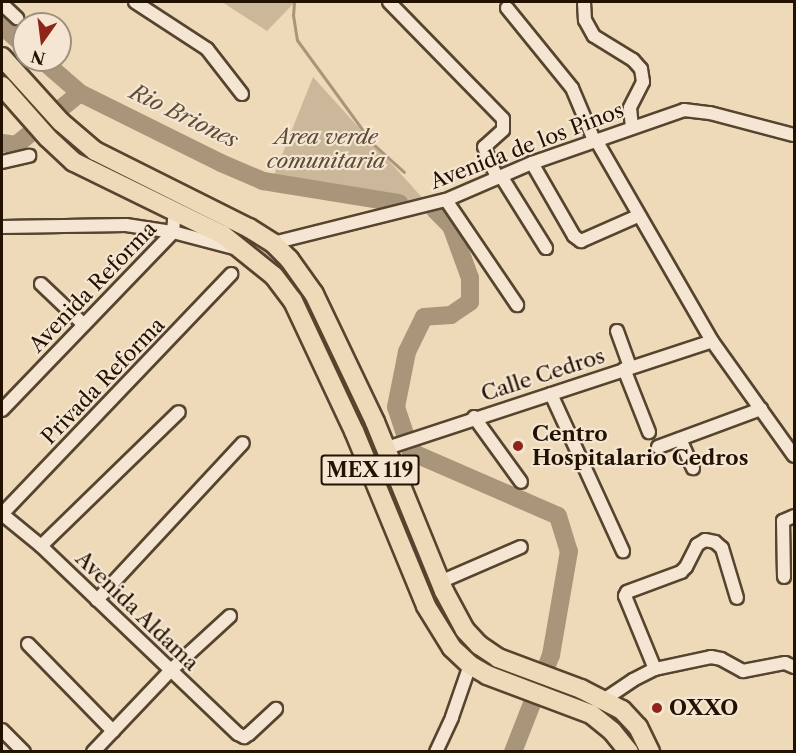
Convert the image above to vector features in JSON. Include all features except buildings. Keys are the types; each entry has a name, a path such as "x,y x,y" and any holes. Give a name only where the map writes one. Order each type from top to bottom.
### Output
{"main road":[{"name":"MEX 119","path":"2,57 74,135 111,161 249,228 273,243 289,259 314,294 375,422 394,445 440,582 465,630 479,645 509,663 581,689 605,699 622,710 638,727 650,752"},
{"name":"MEX 119","path":"2,86 59,149 92,171 222,235 244,249 274,276 293,301 354,432 426,606 452,648 470,665 501,681 591,714 612,731 629,752"},
{"path":"354,432 375,422"}],"street":[{"path":"135,2 207,49 242,94"},
{"path":"389,2 503,119 505,124 503,130 484,147 499,177 546,249"},
{"path":"584,2 585,20 594,36 633,60 641,69 643,82 630,108 632,126"},
{"path":"507,8 572,88 595,140 712,341 761,409 789,439 795,456"},
{"name":"Avenida de los Pinos","path":"273,243 446,200 532,162 684,110 710,113 795,135"},
{"path":"2,162 29,156"},
{"path":"532,162 574,236 581,241 638,216"},
{"path":"446,200 517,305"},
{"name":"Avenida Reforma","path":"2,411 173,232 175,211"},
{"path":"2,227 126,225 173,232 244,249"},
{"name":"Privada Reforma","path":"2,514 231,274"},
{"path":"42,284 84,324"},
{"path":"617,331 649,432"},
{"name":"Calle Cedros","path":"394,445 712,341"},
{"path":"551,394 623,551"},
{"path":"658,447 761,409"},
{"path":"41,546 179,412"},
{"path":"474,417 521,482"},
{"path":"680,439 693,468"},
{"path":"97,600 243,443"},
{"name":"Avenida Aldama","path":"2,514 41,546 238,734 244,737 276,709"},
{"path":"784,577 783,521 795,516"},
{"path":"656,669 625,596 627,592 681,572 697,545 705,540 715,542 722,549 737,598"},
{"path":"440,582 521,547"},
{"path":"93,752 171,670 230,616"},
{"path":"28,644 112,731"},
{"path":"605,699 633,680 656,669 711,657 743,670 785,663 795,667"},
{"path":"436,752 452,717 470,665"},
{"path":"2,730 24,752"}],"green space":[{"path":"222,2 295,2 267,31"},
{"path":"2,58 12,69 12,72 15,72 61,122 270,249 309,296 370,421 356,426 276,274 92,170 2,85"},
{"name":"Area verde comunitaria","path":"313,77 427,203 419,205 272,180"},
{"path":"375,432 463,631 621,717 645,751 634,751 629,741 491,668 463,649 432,600 364,437"}],"waterway":[{"path":"294,2 293,15 297,40 372,143 404,172"},
{"path":"2,26 12,35"},
{"path":"56,72 80,93"},
{"name":"Rio Briones","path":"2,143 16,145 80,93 221,163 263,181 399,203"},
{"name":"Rio Briones","path":"435,210 451,226 470,278 470,302 451,315 424,317 407,352 396,407 411,452 558,516 569,551 551,655 513,752"}],"place":[{"name":"Centro Hospitalario Cedros","path":"518,446"},
{"name":"OXXO","path":"657,708"}]}
